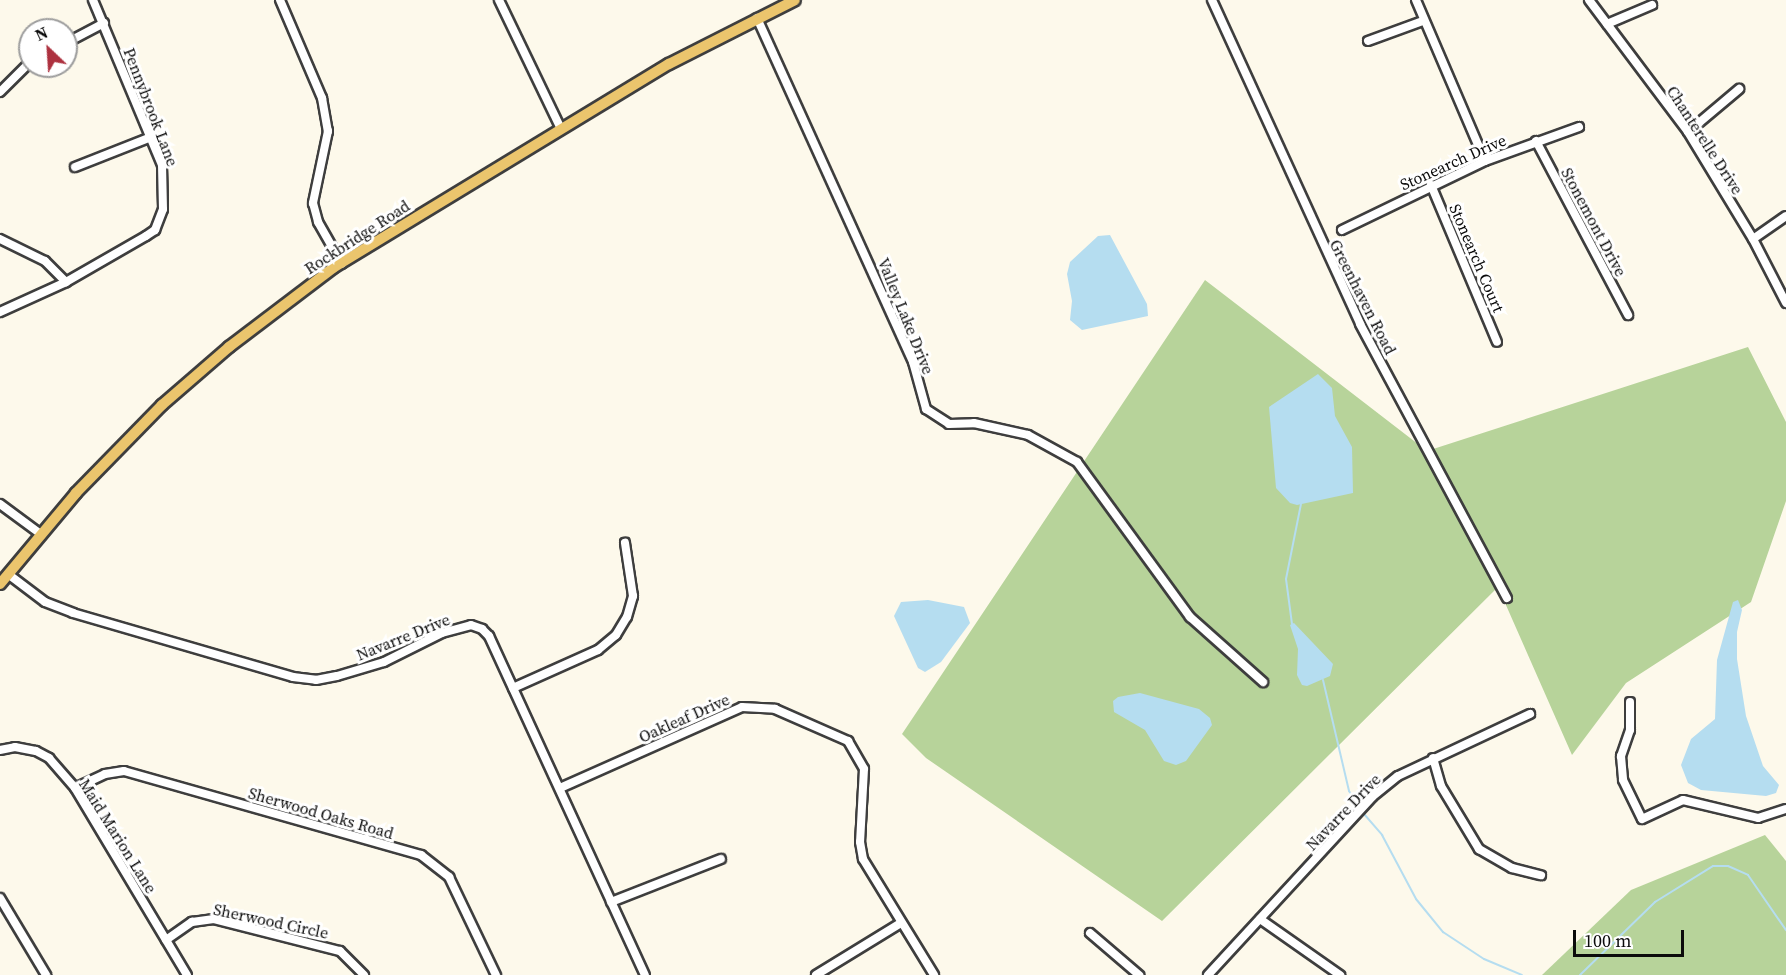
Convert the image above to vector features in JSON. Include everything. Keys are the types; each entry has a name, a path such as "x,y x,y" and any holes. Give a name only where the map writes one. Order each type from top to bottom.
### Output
{"main road":[{"name":"Rockbridge Road","path":"0,584 76,493 162,405 229,347 342,264 561,129 669,64 795,0"}],"street":[{"name":"Pennybrook Lane","path":"0,312 66,282 155,230 165,187 152,137 93,0"},
{"path":"280,0 322,98 328,130 313,203 318,222 342,264"},
{"path":"499,0 561,129"},
{"name":"Greenhaven Road","path":"1212,0 1360,324 1507,598"},
{"path":"1416,0 1423,21 1485,161"},
{"name":"Chanterelle Drive","path":"1589,0 1688,132 1753,239 1786,303"},
{"path":"1607,24 1652,5"},
{"name":"Valley Lake Drive","path":"756,18 913,362 926,409 949,424 974,423 1028,435 1077,462 1190,617 1263,682"},
{"path":"1368,41 1423,21"},
{"path":"78,37 104,23"},
{"path":"0,92 18,74"},
{"path":"1688,132 1739,89"},
{"name":"Stonearch Drive","path":"1342,230 1431,185 1485,161 1579,127"},
{"path":"75,167 152,137"},
{"name":"Stonemont Drive","path":"1536,141 1628,315"},
{"name":"Stonearch Court","path":"1431,185 1497,342"},
{"path":"1753,239 1786,216"},
{"path":"0,239 45,261 66,282"},
{"path":"0,504 42,535"},
{"path":"513,688 598,650 616,635 627,617 633,596 625,543"},
{"name":"Navarre Drive","path":"8,574 45,602 73,613 293,677 316,680 384,662 442,633 471,625 489,636 645,975"},
{"path":"1630,702 1630,730 1621,756 1623,780 1641,819 1683,800 1758,818 1786,809"},
{"name":"Oakleaf Drive","path":"560,788 731,710 753,706 775,709 848,741 855,749 864,769 860,842 863,859 934,975"},
{"name":"Navarre Drive","path":"1208,975 1372,797 1398,776 1530,714"},
{"name":"Maid Marion Lane","path":"0,750 15,747 36,751 49,758 75,788 187,975"},
{"path":"1433,758 1441,786 1479,849 1512,868 1540,875"},
{"name":"Sherwood Oaks Road","path":"75,788 105,774 124,771 421,855 449,877 496,975"},
{"path":"611,902 721,859"},
{"path":"0,898 46,975"},
{"name":"Sherwood Circle","path":"166,940 192,922 214,919 340,951 364,975"},
{"path":"1260,919 1340,975"},
{"path":"816,975 901,923"},
{"path":"1090,933 1139,975"}],"green space":[{"path":"1205,280 1427,451 1748,347 1786,422 1786,501 1751,602 1626,683 1572,755 1498,587 1162,921 926,758 902,734"},
{"path":"1765,835 1786,861 1786,975 1542,975 1631,890"}],"water":[{"path":"1110,235 1147,304 1148,316 1082,330 1070,320 1072,301 1067,274 1070,262 1098,236"},
{"path":"1318,374 1332,388 1335,416 1352,447 1353,493 1297,505 1290,503 1276,488 1269,407"},
{"path":"928,600 964,607 970,623 941,662 925,672 918,668 894,616 901,602"},
{"path":"1738,600 1742,610 1737,632 1737,659 1746,716 1763,766 1779,785 1776,793 1766,796 1701,790 1688,783 1681,765 1691,739 1715,719 1717,660 1733,602"},
{"path":"1294,623 1333,664 1330,676 1307,686 1302,685 1297,675 1298,649 1290,625"},
{"path":"1140,693 1199,709 1210,718 1212,725 1186,761 1176,765 1164,761 1145,730 1114,712 1113,701 1118,697"}],"waterway":[{"path":"1292,624 1286,579 1301,504"},
{"path":"1323,680 1349,791 1357,804"},
{"path":"1364,814 1382,835 1416,899 1443,932 1484,959 1522,975"},
{"path":"1580,975 1655,902 1713,866 1728,866 1748,875 1786,930"}]}
